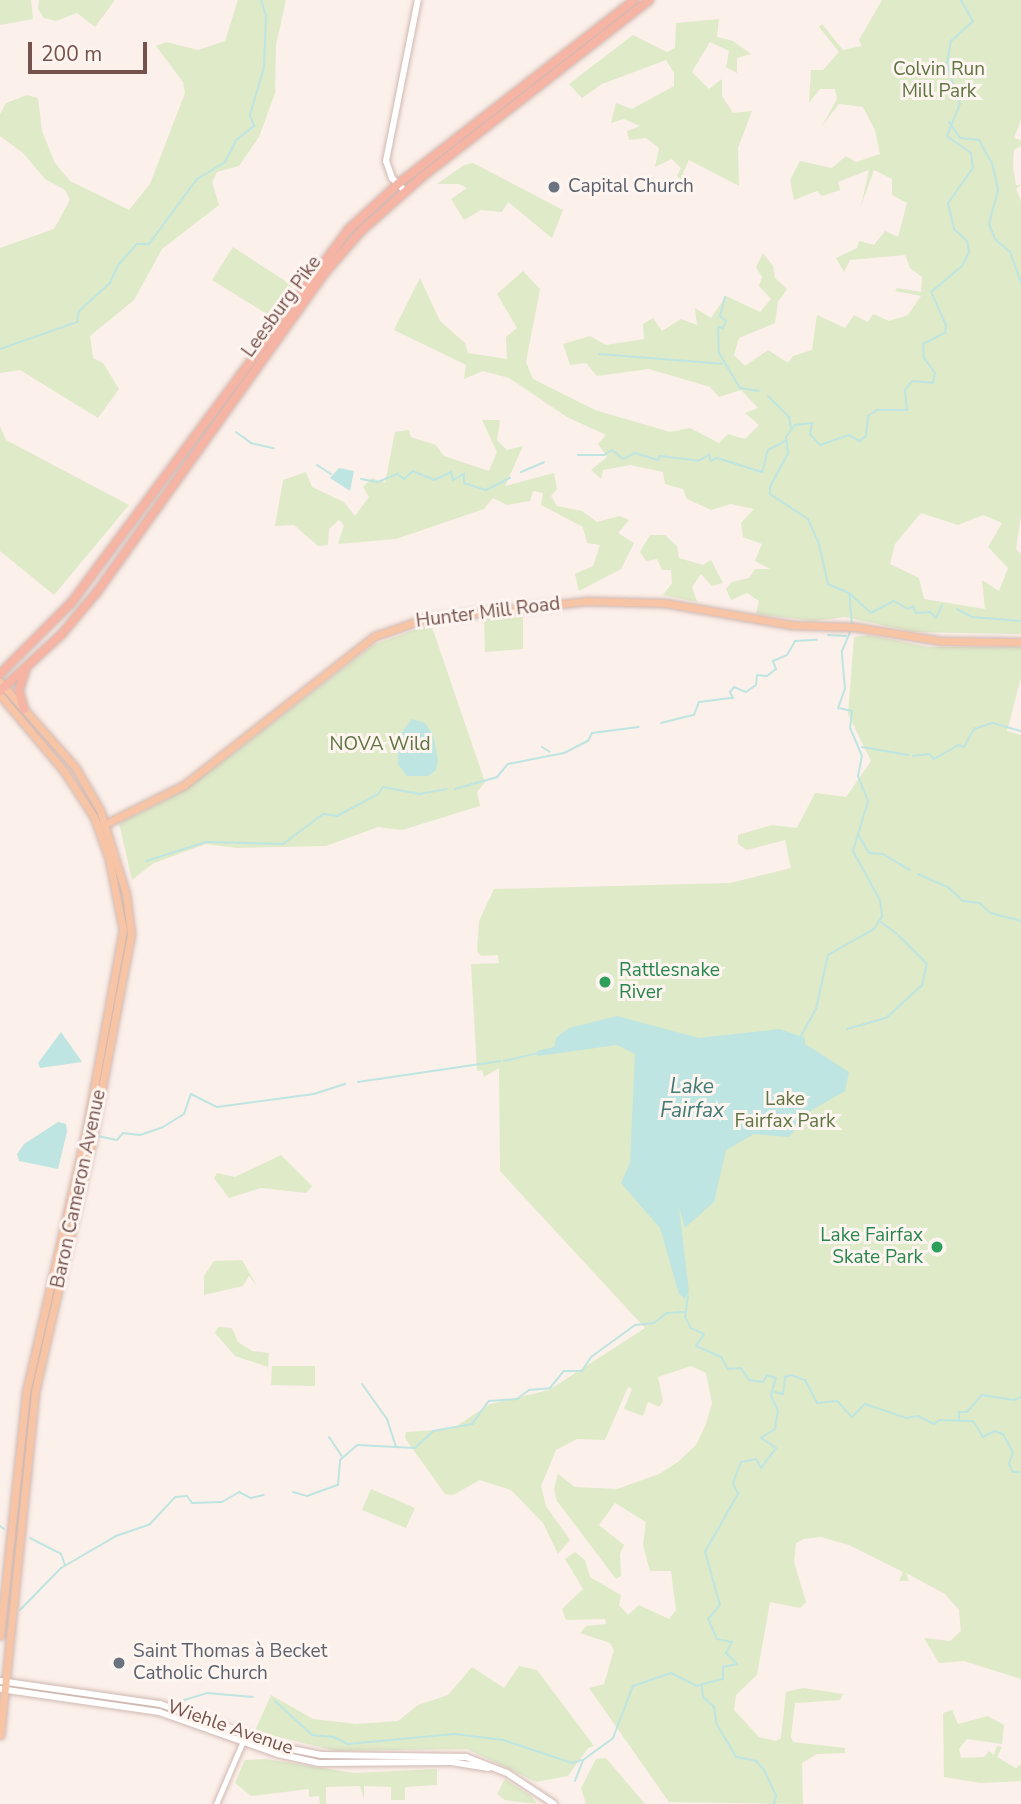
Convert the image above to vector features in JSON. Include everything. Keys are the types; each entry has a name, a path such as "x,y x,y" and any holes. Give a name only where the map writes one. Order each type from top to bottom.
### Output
{"highway":[{"name":"Leesburg Pike","path":"0,674 76,596 327,255 402,187 634,0"},
{"name":"Leesburg Pike","path":"1,689 26,668 97,592 323,275 402,187 649,0"},
{"path":"24,709 19,690 26,668"}],"main road":[{"path":"402,187 387,169 387,154 418,0"},
{"name":"Hunter Mill Road","path":"102,826 184,785 364,643 395,626 465,613 603,601 669,603 748,620 814,626 851,626 917,638 1021,642"},
{"name":"Baron Cameron Avenue","path":"0,1636 26,1393 123,941 121,908 102,826 1,689"},
{"name":"Baron Cameron Avenue","path":"0,1735 2,1685 35,1392 129,957 129,910 102,826 75,767 24,709 1,689"},
{"name":"Wiehle Avenue","path":"2,1685 160,1704 245,1738 321,1755 458,1755 501,1770 554,1804"}],"street":[{"path":"216,1804 245,1738"}],"green space":[{"path":"0,0 31,0 33,19 0,25"},
{"path":"39,0 115,0 95,27 77,13 56,21 44,18 38,9"},
{"path":"238,0 286,0 276,45 275,93 259,137 239,166 217,172 212,182 219,205 162,249 134,300 90,336 93,358 103,363 119,389 98,418 20,370 0,373 0,248 54,229 70,200 65,190 45,179 23,153 0,136 0,114 6,103 27,95 38,98 42,131 55,163 70,181 129,210 150,184 185,93 183,82 156,46 166,42 198,50 225,41"},
{"name":"Colvin Run Mill Park","path":"882,0 1021,0 1021,120 1014,138 1021,140 1021,146 1014,150 1013,166 1016,185 1021,185 1016,189 1021,201 1021,516 1016,549 1021,554 1021,634 914,632 845,617 814,621 756,614 759,601 747,593 731,600 726,589 732,582 749,578 755,569 770,569 755,561 762,544 743,537 741,523 754,509 731,504 711,510 687,499 683,489 665,484 663,472 630,465 603,470 601,479 591,470 607,457 598,444 606,435 567,417 509,378 483,371 464,379 466,365 394,330 420,278 440,321 465,343 468,353 507,359 506,337 517,328 497,294 523,271 540,289 526,362 533,379 595,410 670,432 690,428 719,443 728,434 745,439 759,425 745,413 758,408 741,390 719,397 710,387 649,369 597,376 586,363 570,365 563,344 590,336 606,345 644,339 643,324 653,318 662,331 681,319 697,325 695,308 711,318 726,296 760,312 771,299 759,286 762,277 756,267 763,253 773,266 775,278 787,289 778,302 775,323 739,338 734,355 745,366 768,350 788,363 793,356 812,350 817,315 845,328 854,315 868,322 873,314 889,321 908,315 921,296 895,291 897,288 921,292 922,277 910,268 905,255 850,260 844,272 836,258 857,248 859,241 874,245 885,231 898,237 907,203 892,195 892,179 874,170 861,206 869,170 838,182 840,190 822,196 817,191 794,200 790,180 800,161 832,168 846,156 856,162 880,154 875,130 863,107 839,104 822,126 837,99 835,89 820,89 809,103 811,70 823,70 839,52 819,27 822,24 843,50 862,46 859,40","holes":["921,513 958,525 983,515 1002,523 988,547 1008,568 999,591 982,580 985,609 924,599 919,578 890,564 895,544"]},
{"path":"719,19 717,37 733,41 751,54 737,58 737,73 726,67 729,51 710,42 692,72 709,89 722,79 722,96 733,113 752,111 738,148 739,186 689,160 683,173 686,185 677,176 681,168 672,159 655,167 659,148 646,138 629,140 627,131 640,126 624,119 611,123 616,103 632,109 674,86 674,73 666,60 602,84 582,98 569,84 633,35 667,52 675,48 676,23"},
{"path":"473,163 563,210 552,238 508,202 502,212 481,210 464,220 451,199 467,188 459,184 437,184 464,165"},
{"path":"233,247 293,286 270,316 212,280"},
{"path":"482,420 500,420 497,440 507,450 523,446 505,486 554,473 557,489 551,496 557,506 582,511 597,522 620,516 629,520 618,533 634,543 621,569 579,591 575,574 593,566 600,545 587,543 583,527 541,505 543,493 533,491 530,501 507,505 493,498 484,509 396,539 338,544 344,525 339,520 329,529 328,545 318,546 294,525 275,526 283,480 306,472 312,487 344,502 355,516 369,497 363,487 372,478 385,483 395,432 409,430 411,437 436,445 444,456 489,471 497,452"},
{"path":"0,426 6,440 129,505 54,595 0,551"},
{"path":"650,535 665,535 677,546 679,558 703,565 711,560 723,583 712,586 701,574 692,587 697,602 663,595 672,583 671,570 662,570 657,559 646,561 640,552"},
{"path":"523,611 523,649 485,652 484,615"},
{"name":"NOVA Wild","path":"431,624 485,782 477,792 480,806 402,830 378,827 326,846 236,848 206,844 154,863 132,880 119,823 166,800 210,771 373,645"},
{"name":"Lake Fairfax Park","path":"869,635 928,647 1021,647 1021,678 1007,731 1021,735 1021,1679 964,1661 939,1663 924,1638 950,1641 961,1631 959,1610 945,1594 906,1573 909,1581 899,1581 903,1572 849,1545 821,1537 804,1539 796,1543 794,1562 806,1602 800,1608 770,1602 757,1675 736,1695 734,1710 759,1737 776,1741 781,1738 786,1692 803,1688 843,1694 840,1700 795,1703 791,1737 793,1742 845,1748 845,1753 817,1754 802,1763 803,1804 669,1802 589,1688 604,1684 614,1650 610,1643 580,1633 586,1626 606,1624 605,1619 566,1620 562,1609 583,1589 565,1559 575,1552 585,1560 590,1577 621,1595 619,1605 628,1615 639,1605 669,1619 676,1610 671,1571 650,1571 643,1545 646,1522 615,1503 599,1525 624,1545 620,1554 621,1576 616,1579 557,1501 554,1489 558,1474 575,1487 617,1489 659,1474 678,1462 696,1445 706,1424 712,1403 706,1373 691,1366 658,1377 663,1401 659,1407 648,1402 643,1416 624,1409 632,1389 628,1387 605,1440 577,1439 556,1450 541,1486 546,1506 570,1540 558,1554 543,1523 511,1490 480,1480 453,1495 445,1494 405,1438 406,1432 452,1429 490,1404 549,1390 645,1328 500,1171 499,1068 484,1077 482,1070 477,1071 471,964 499,963 498,955 481,956 477,951 479,921 494,889 730,883 791,868 785,840 747,850 738,844 738,835 772,825 797,828 815,793 846,797 871,761 848,714 854,637"},
{"path":"281,1155 312,1186 306,1193 261,1188 229,1198 214,1178 217,1173 235,1177"},
{"path":"242,1260 257,1286 249,1276 243,1286 204,1295 204,1276 214,1261"},
{"path":"218,1327 232,1328 238,1342 252,1351 269,1353 268,1367 235,1356 215,1333"},
{"path":"272,1366 315,1366 315,1386 271,1385"},
{"path":"371,1489 415,1508 406,1528 362,1510"},
{"path":"519,1666 537,1670 594,1746 588,1748 568,1776 536,1782 467,1749 335,1751 255,1731 271,1695 313,1719 356,1724 398,1721 418,1705 448,1695 472,1667 504,1688"},
{"path":"952,1710 958,1724 988,1716 1004,1725 1002,1744 967,1739 959,1749 961,1758 984,1757 989,1751 994,1755 997,1746 1002,1747 997,1757 1016,1768 1021,1764 1021,1781 981,1783 944,1777 943,1713"},
{"path":"606,1758 645,1804 586,1804 581,1788 596,1759"},
{"path":"266,1759 354,1773 437,1769 437,1785 405,1787 405,1800 391,1800 391,1787 364,1786 364,1799 360,1786 326,1787 326,1804 320,1804 319,1796 309,1797 309,1789 251,1796 235,1783 245,1760"},
{"path":"505,1779 531,1796 537,1804 505,1800 497,1794"}],"water":[{"path":"339,468 354,471 350,491 330,478"},
{"path":"412,719 425,723 433,735 438,760 436,770 428,776 407,776 398,764 399,736"},
{"name":"Lake Fairfax","path":"617,1016 699,1038 780,1029 805,1038 805,1044 849,1072 845,1091 812,1110 789,1137 754,1134 726,1150 714,1202 685,1228 679,1207 689,1292 685,1299 679,1294 660,1228 621,1183 630,1163 635,1054 617,1045 538,1056 537,1051 554,1047 556,1038 569,1028"},
{"path":"61,1032 82,1062 40,1068 38,1063"},
{"path":"58,1122 66,1124 67,1132 58,1169 19,1161 17,1154 24,1144"}],"waterway":[{"path":"0,349 77,322 79,311 110,283 118,265 137,244 149,244 197,179 225,162 236,140 254,126 250,115 264,67 266,16 261,0"},
{"path":"852,625 849,593 828,584 819,544 808,519 770,494 770,487 788,453 786,437 795,425 812,423 810,434 820,445 849,435 860,441 866,436 868,416 877,410 907,410 905,390 912,381 933,383 935,373 924,358 923,344 945,333 946,325 931,292 962,266 969,252 967,241 954,229 948,203 973,168 971,153 947,136 960,103 947,65 951,41 973,21 961,0"},
{"path":"949,122 960,138 979,140 992,163 998,190 989,224 995,239 1010,252 1021,283"},
{"path":"725,297 720,316 726,321 723,328 718,327 719,353 740,388 759,391"},
{"path":"599,354 722,364"},
{"path":"768,396 789,417 791,428"},
{"path":"236,432 251,443 273,448"},
{"path":"578,455 604,455 612,450 623,459 635,453 658,460 660,456 698,461 709,455 711,461 717,458 762,472 768,450 786,441"},
{"path":"521,472 544,462"},
{"path":"317,465 331,474"},
{"path":"361,479 378,482 397,474 404,479 413,471 434,480 451,472 453,480 464,474 464,483 486,490 510,478"},
{"path":"850,594 871,613 894,601 908,609 913,606 916,613 930,612 936,618 942,605"},
{"path":"957,609 972,617 1021,621"},
{"path":"801,1036 816,1009 828,955 874,929 882,916 880,900 853,851 868,801 858,776 862,756 850,728 852,711 838,708 845,689 842,651 851,630"},
{"path":"828,635 846,636"},
{"path":"661,723 694,715 699,702 733,698 730,692 734,687 746,692 756,685 757,675 767,676 776,669 773,661 787,655 795,641 817,640"},
{"path":"913,756 929,754 934,759 958,745 964,747 974,729 993,723 1021,731"},
{"path":"455,789 497,777 508,764 564,753 588,741 592,733 639,727"},
{"path":"542,747 550,752"},
{"path":"862,747 908,755"},
{"path":"146,861 206,842 283,844 323,814 337,816 378,794 383,787 419,794 447,789"},
{"path":"858,834 869,853 883,854 910,870"},
{"path":"918,874 949,888 963,901 980,903 990,913 1021,921"},
{"path":"881,922 897,934"},
{"path":"847,1029 886,1018 922,985 927,964 899,936"},
{"path":"504,1061 538,1053"},
{"path":"358,1082 500,1061"},
{"path":"98,1136 117,1140 123,1133 140,1135 163,1127 184,1114 191,1094 217,1107 314,1094 345,1084"},
{"path":"575,1781 583,1760 613,1738 633,1686 671,1673 696,1686 723,1679 723,1667 737,1664 726,1653 732,1642 717,1639 708,1619 720,1605 705,1552 738,1494 733,1483 741,1462 756,1459 761,1468 776,1448 761,1438 775,1429 778,1411 771,1395 776,1378 767,1375 763,1382 749,1380 741,1368 728,1369 721,1357 696,1346 704,1334 691,1328 685,1317 688,1296"},
{"path":"293,1492 307,1496 338,1485 340,1460 357,1445 415,1448 433,1431 472,1424 489,1401 517,1399 529,1390 550,1388 564,1371 582,1371 591,1357 635,1325 654,1323 667,1313 684,1312"},
{"path":"775,1392 783,1394 785,1377 791,1375 805,1380 817,1403 837,1401 852,1417 865,1404 906,1418 918,1416 934,1424 940,1420 973,1421 983,1437 995,1431 1003,1434 1013,1453 1009,1464 1013,1472 1021,1472"},
{"path":"362,1384 387,1419 396,1447"},
{"path":"959,1420 959,1412 967,1412 982,1395 1014,1400 1021,1397"},
{"path":"329,1437 342,1456"},
{"path":"20,1610 61,1568 116,1536 150,1524 175,1497 187,1496 192,1503 222,1502 239,1492 251,1498 264,1495"},
{"path":"0,1526 4,1529"},
{"path":"30,1538 61,1554 65,1565"},
{"path":"702,1686 703,1697 714,1707 717,1725 736,1757 756,1761 764,1770 776,1796 774,1804"},
{"path":"181,1701 207,1693 253,1697"},
{"path":"275,1701 312,1735 334,1737 348,1744 455,1734 503,1740 572,1763 582,1760"}],"place":[{"name":"Capital Church","path":"554,187"},
{"name":"Rattlesnake River","path":"605,982"},
{"name":"Lake Fairfax Skate Park","path":"937,1247"},
{"name":"Saint Thomas à Becket Catholic Church","path":"119,1663"}]}
